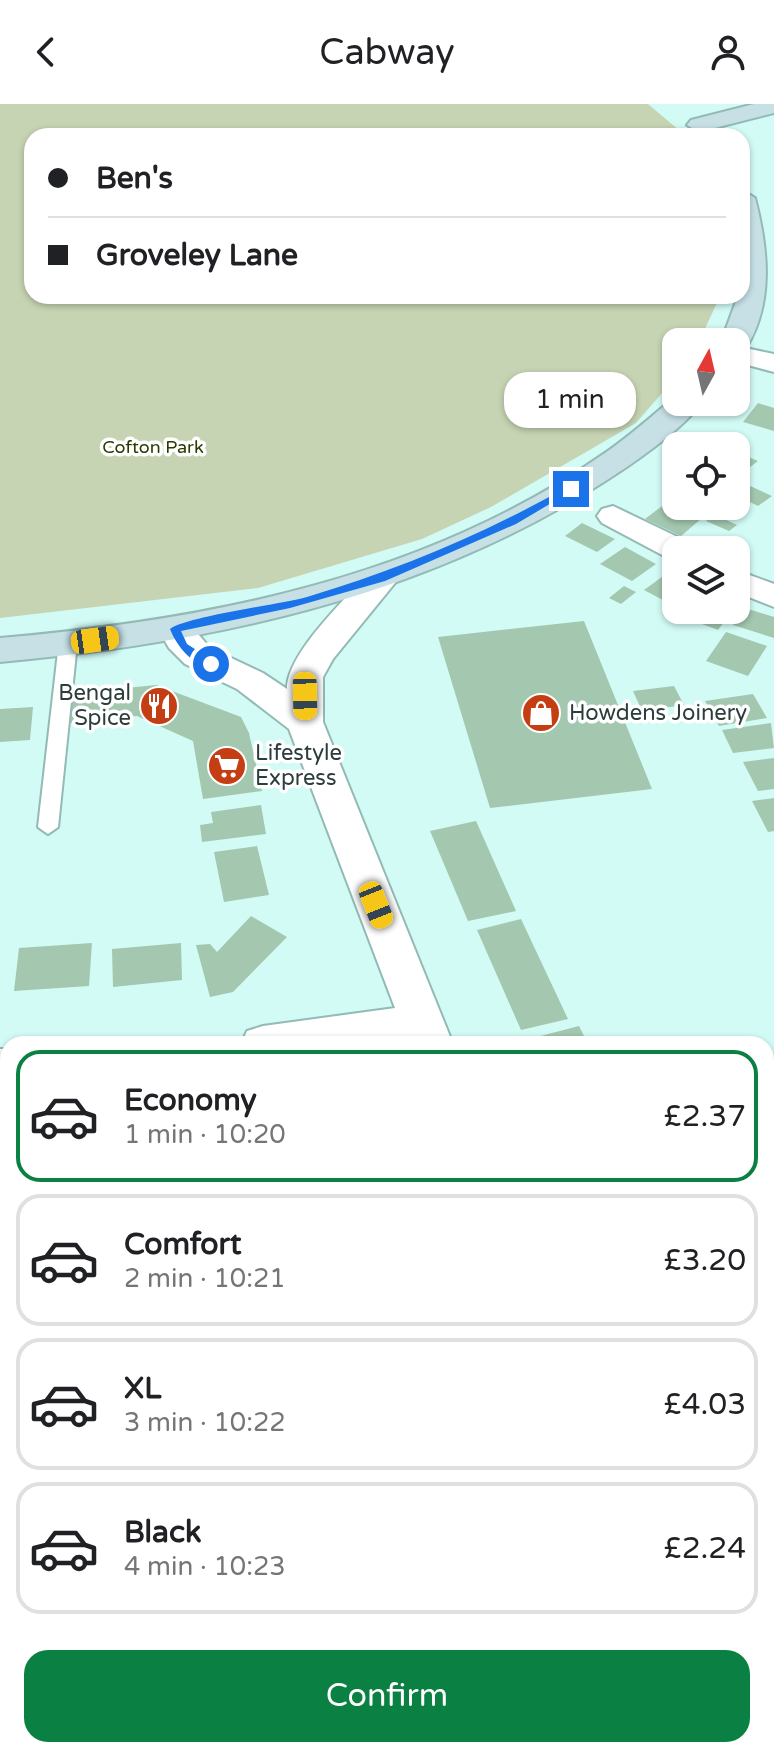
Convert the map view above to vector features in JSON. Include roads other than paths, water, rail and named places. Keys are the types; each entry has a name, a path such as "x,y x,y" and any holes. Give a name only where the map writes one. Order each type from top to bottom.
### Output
{"main road":[{"path":"677,104 701,128"},
{"path":"709,128 774,106"},
{"path":"750,232 756,258 754,293 750,304"},
{"path":"741,328 750,304"},
{"path":"0,650 175,629 290,605 382,578 555,500 655,432 672,416"}],"street":[{"path":"750,357 774,363"},
{"path":"613,516 662,542"},
{"path":"382,578 319,653 305,677 305,722 427,1033 382,1036"},
{"path":"750,586 774,596"},
{"path":"175,629 182,646 211,664 249,680 305,722"},
{"path":"249,680 319,653"}],"lane":[{"path":"48,827 68,643"}],"place":[{"name":"Bengal Spice","path":"159,706"},
{"name":"Howdens Joinery","path":"541,713"},
{"name":"Lifestyle Express","path":"227,766"}],"park label":[{"name":"Cofton Park","path":"153,447"}]}
